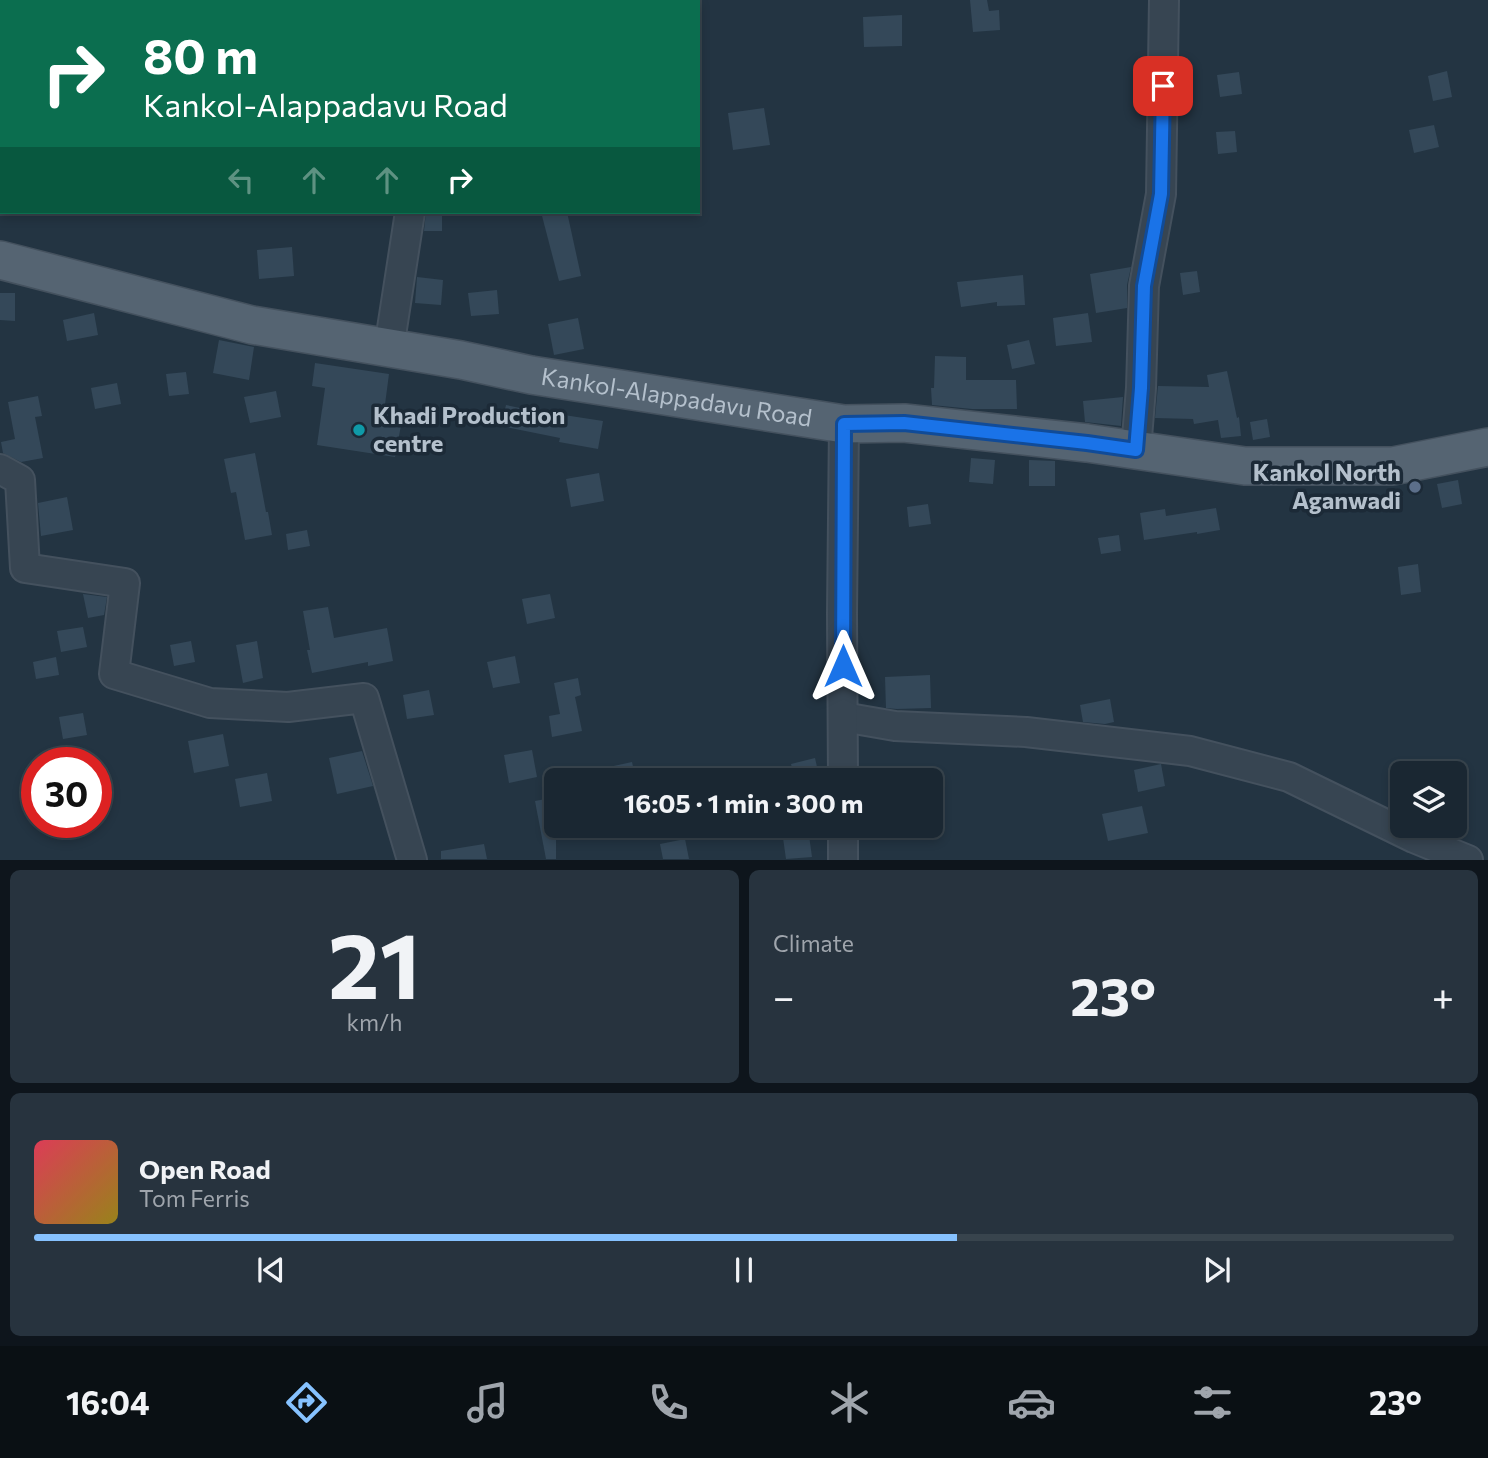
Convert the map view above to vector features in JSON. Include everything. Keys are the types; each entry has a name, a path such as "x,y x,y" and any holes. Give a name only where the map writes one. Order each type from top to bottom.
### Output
{"main road":[{"name":"Kankol-Alappadavu Road","path":"0,260 252,325 461,360 531,375 844,424 904,423 1087,443 1245,466 1393,466 1488,447"}],"street":[{"path":"1136,450 1144,286 1161,194 1164,0"},
{"path":"388,348 410,214"},
{"path":"843,768 844,424"},
{"path":"0,469 20,480 25,568 125,583 114,674 210,703 288,707 364,698 412,859"},
{"path":"843,717 895,726 1026,732 1190,751 1289,778 1414,838 1468,859"},
{"path":"843,838 843,859"}],"building":[{"path":"970,0 987,0 989,11 999,10 1000,30 973,32"},
{"path":"902,15 902,46 864,47 863,17"},
{"path":"1447,71 1452,97 1433,101 1428,76"},
{"path":"1239,72 1242,94 1220,97 1217,75"},
{"path":"764,108 770,145 733,150 728,113"},
{"path":"1434,125 1439,147 1414,153 1409,130"},
{"path":"1235,131 1237,152 1218,154 1216,132"},
{"path":"426,214 442,214 442,231 424,231"},
{"path":"542,214 567,214 581,276 559,281"},
{"path":"292,247 294,276 259,279 257,250"},
{"path":"1131,267 1127,285 1127,308 1096,313 1090,274"},
{"path":"1197,271 1200,292 1183,295 1180,273"},
{"path":"1023,275 1025,305 997,306 997,302 961,307 957,282"},
{"path":"417,277 443,280 441,305 415,303"},
{"path":"497,290 499,314 471,316 468,293"},
{"path":"0,293 15,293 15,321 0,320"},
{"path":"94,313 98,335 67,341 63,320"},
{"path":"1088,313 1092,342 1056,346 1053,318"},
{"path":"578,318 584,349 554,355 548,324"},
{"path":"219,340 254,347 249,380 213,373"},
{"path":"1029,340 1035,364 1012,369 1007,345"},
{"path":"935,356 966,357 966,380 1016,380 1017,409 972,409 932,405"},
{"path":"315,363 389,374 384,412 403,415 395,457 317,445 325,388 312,386"},
{"path":"1227,371 1241,436 1221,438 1218,420 1194,424 1193,419 1155,418 1158,386 1209,387 1207,375"},
{"path":"186,372 189,394 169,396 166,374"},
{"path":"117,383 121,404 95,409 91,388"},
{"path":"276,391 281,417 250,423 244,397"},
{"path":"38,396 42,416 35,417 43,458 21,462 3,453 1,442 15,439 8,402"},
{"path":"1123,397 1121,426 1085,422 1083,401"},
{"path":"506,405 563,417 603,421 598,449 559,442 560,438 501,426"},
{"path":"1267,419 1270,437 1253,440 1250,422"},
{"path":"255,453 272,535 245,540 236,492 231,493 224,459"},
{"path":"971,458 995,460 993,484 969,482"},
{"path":"1029,460 1055,461 1055,486 1029,486"},
{"path":"599,473 604,501 571,507 566,479"},
{"path":"1458,480 1462,504 1442,508 1437,484"},
{"path":"67,497 73,530 41,536 38,503"},
{"path":"928,504 931,524 909,527 907,507"},
{"path":"1216,508 1220,530 1144,540 1140,513 1165,509 1166,516"},
{"path":"307,530 310,546 288,550 286,534"},
{"path":"1119,535 1121,551 1101,554 1098,538"},
{"path":"1418,564 1421,592 1401,595 1398,567"},
{"path":"83,594 107,597 104,615 88,618"},
{"path":"550,594 555,618 527,624 522,599"},
{"path":"328,607 334,638 387,628 393,661 368,666 368,662 312,673 303,611"},
{"path":"83,627 87,647 61,652 57,631"},
{"path":"191,641 195,662 174,666 170,645"},
{"path":"257,641 263,678 243,683 236,645"},
{"path":"515,656 520,683 493,688 487,662"},
{"path":"56,657 59,675 36,679 33,662"},
{"path":"930,675 931,708 886,708 885,677"},
{"path":"578,678 581,695 575,697 582,731 552,737 549,716 560,714 554,683"},
{"path":"429,690 434,715 407,719 403,695"},
{"path":"1110,699 1114,722 1083,722 1080,705"},
{"path":"83,713 87,735 63,739 59,717"},
{"path":"223,734 229,766 194,773 188,741"},
{"path":"532,750 537,777 509,783 504,755"},
{"path":"362,751 373,786 337,794 329,758"},
{"path":"815,758 817,768 792,768 791,764"},
{"path":"632,762 633,768 609,768"},
{"path":"1161,764 1165,786 1138,792 1134,770"},
{"path":"267,773 272,801 240,807 235,779"},
{"path":"544,799 544,838 556,838 556,859 546,859 535,801"},
{"path":"1142,806 1148,833 1108,841 1102,814"},
{"path":"783,838 809,838 812,857 786,859"},
{"path":"685,839 689,859 663,859 660,844"},
{"path":"484,844 487,859 441,859 441,851"}],"place":[{"name":"Khadi Production centre","path":"359,430"},
{"name":"Kankol North Aganwadi","path":"1415,487"}],"route":[{"path":"843,666 844,424 904,423 1136,450 1144,286 1161,194 1163,86"}]}
